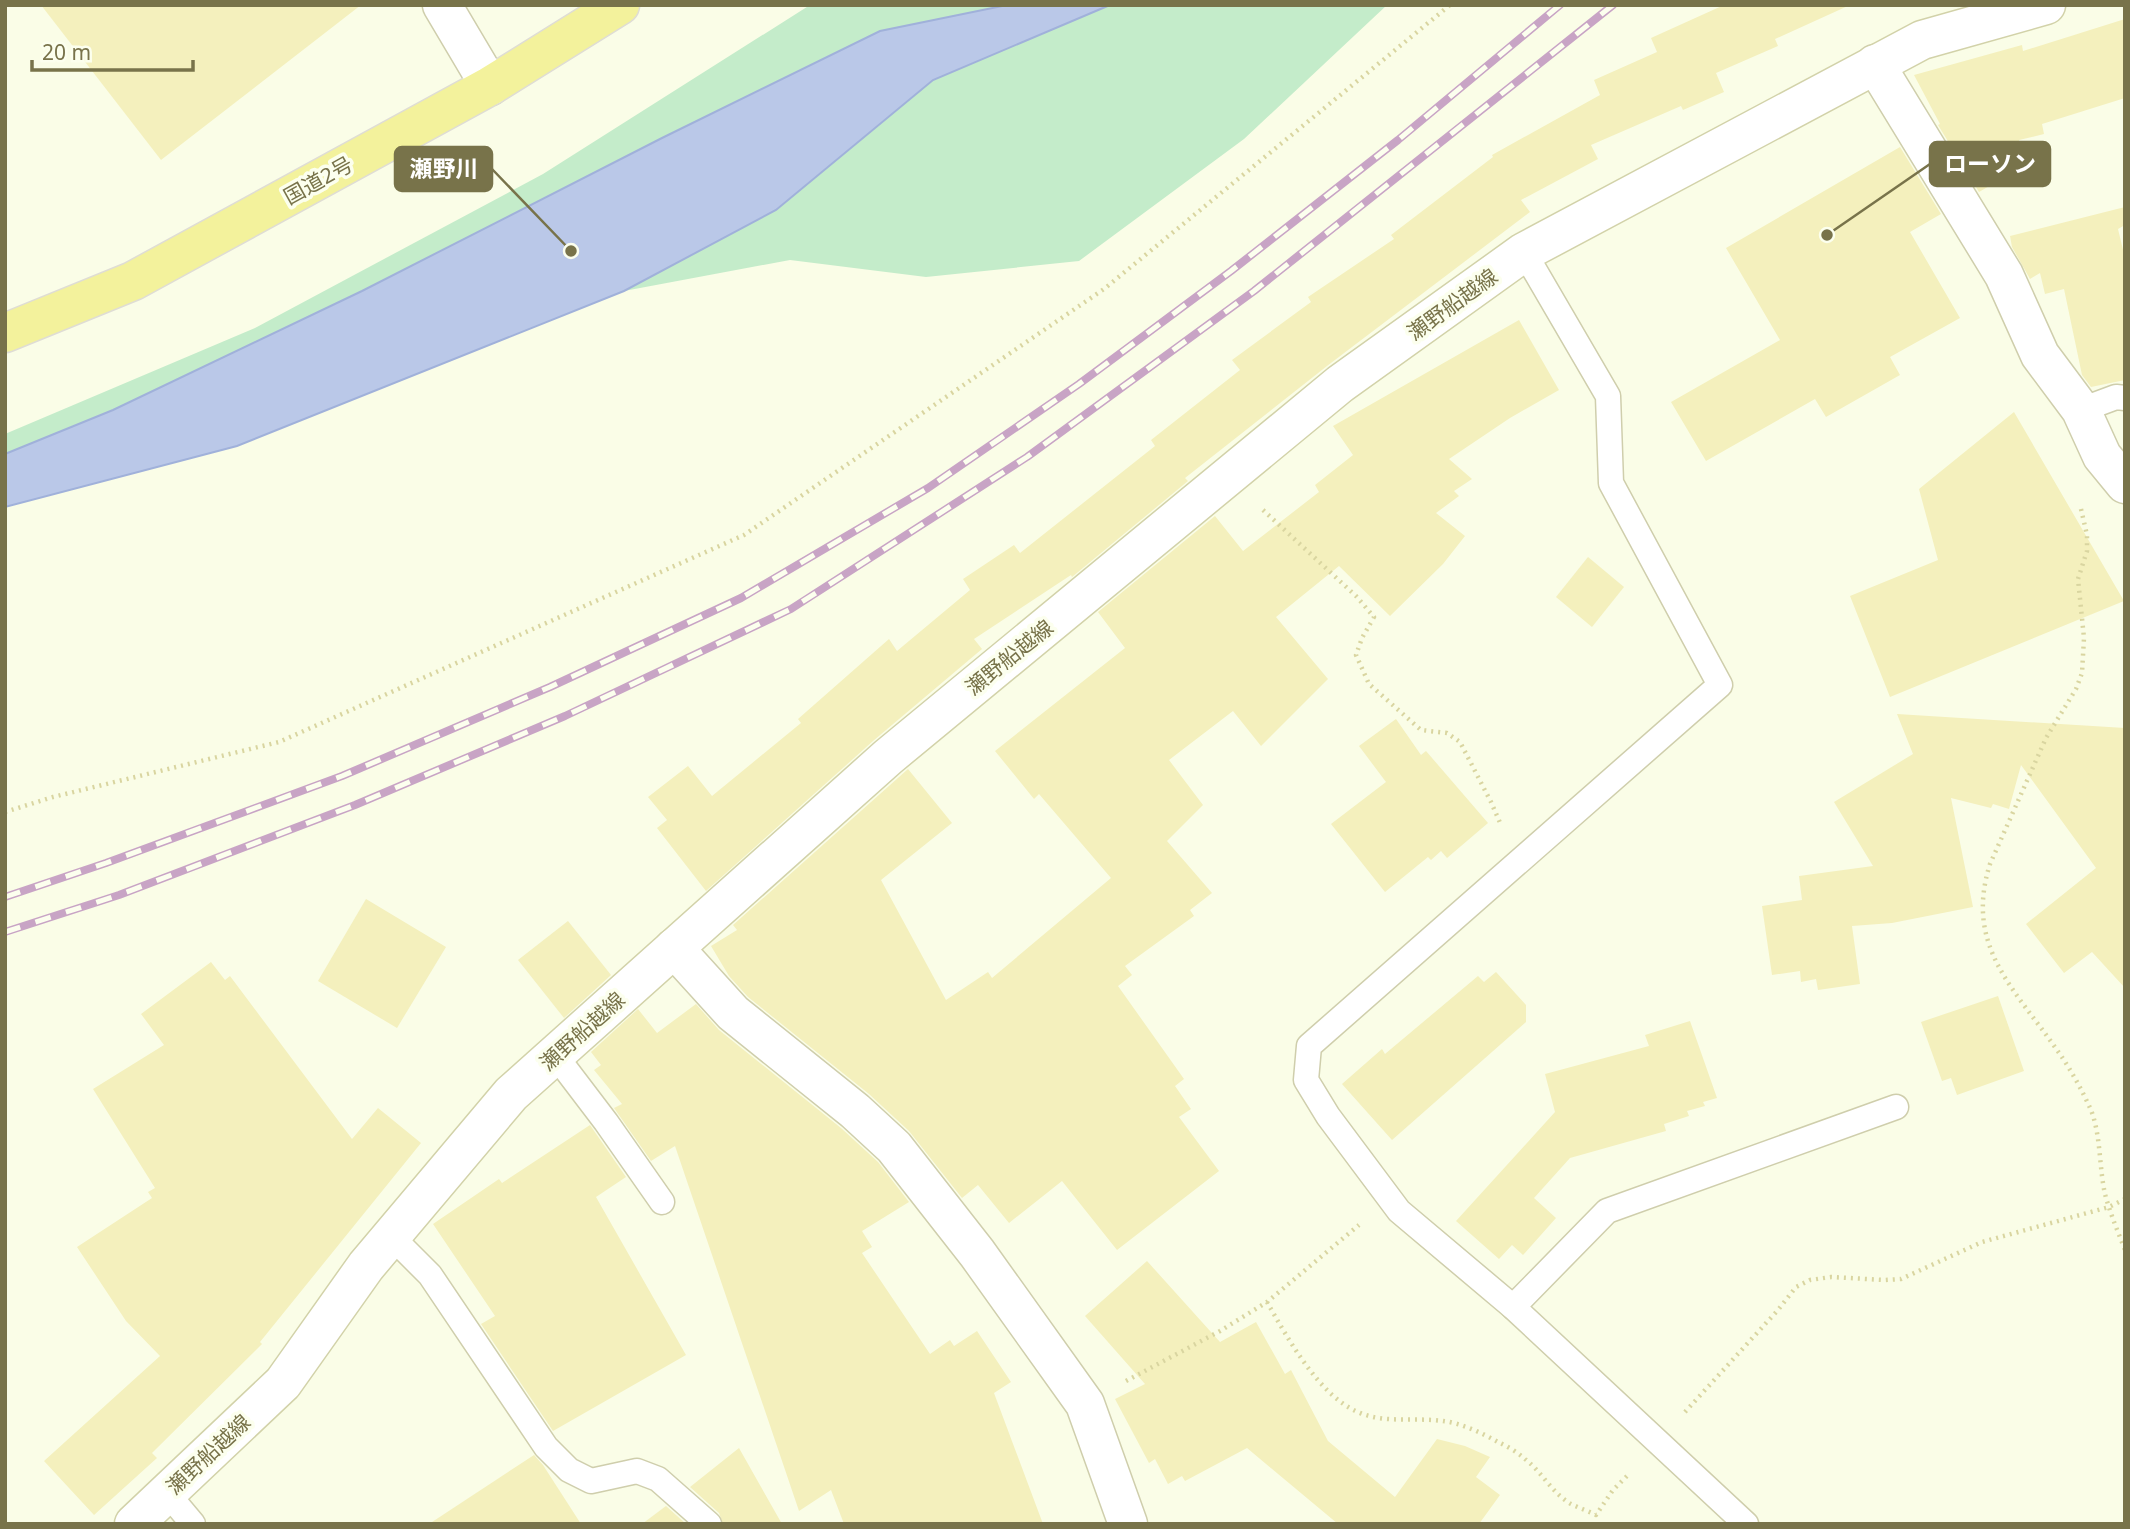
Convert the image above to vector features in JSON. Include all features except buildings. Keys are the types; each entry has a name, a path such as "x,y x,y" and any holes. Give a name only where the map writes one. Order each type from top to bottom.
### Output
{"highway":[{"name":"国道2号","path":"5,333 133,281 490,86 620,5"}],"main road":[{"path":"442,5 490,86"},
{"name":"瀬野船越線","path":"134,1524 284,1383 366,1266 511,1094 888,757 1340,384 1524,252 1922,40 2046,5"},
{"path":"1875,64 2004,275 2040,355 2081,410 2102,456 2125,484"},
{"path":"674,948 733,1013 845,1102 894,1147 977,1253 1085,1404 1128,1524"}],"lane":[{"path":"1524,252 1608,396 1611,482 1720,685 1309,1046 1306,1080 1328,1116 1399,1211 1513,1307 1746,1524"},
{"path":"2081,410 2116,397 2125,398"},
{"path":"555,1055 662,1202"},
{"path":"1513,1307 1608,1211 1896,1107"},
{"path":"392,1237 430,1275 546,1447 569,1470 591,1481 637,1471 658,1479 709,1524"},
{"path":"167,1493 193,1524"}],"path":[{"path":"5,812 53,797 279,742 744,535 1104,289 1451,5"},
{"path":"2099,447 2071,458 2087,535 2087,551 2078,579 2084,638 2082,673 2046,738 2005,828 1990,864 1982,900 1986,941 2003,976 2058,1051 2091,1111 2105,1195 2125,1250"},
{"path":"1228,477 1356,596 1374,617 1356,655 1369,684 1420,730 1447,733 1460,742 1502,829 1524,856"},
{"path":"1085,1404 1220,1331 1266,1302 1349,1233 1387,1195"},
{"path":"1677,1422 1796,1287 1810,1280 1831,1277 1901,1279 1982,1242 2109,1207 2125,1199"},
{"path":"1266,1302 1318,1380 1343,1404 1359,1413 1380,1418 1444,1421 1471,1429 1500,1442 1527,1460 1545,1482 1571,1504 1596,1514 1631,1471"}],"green space":[{"path":"810,5 1007,5 880,31 662,138 362,291 113,410 5,454 5,434 255,328 543,174"},
{"path":"1110,5 1387,5 1244,139 1079,261 926,277 790,260 624,291 776,210 933,80"}],"water":[{"path":"1007,5 1110,5 933,80 776,210 624,291 237,446 5,507 5,454 113,410 362,291 662,138 880,31"}],"railway":[{"path":"5,897 106,863 342,776 550,687 741,598 928,488 1079,384 1231,271 1398,140 1560,5"},
{"path":"5,932 119,895 355,805 565,716 791,609 1027,457 1254,291 1613,5"}],"place":[{"name":"ローソン","path":"1827,235"},
{"name":"瀬野川","path":"571,251"}]}
